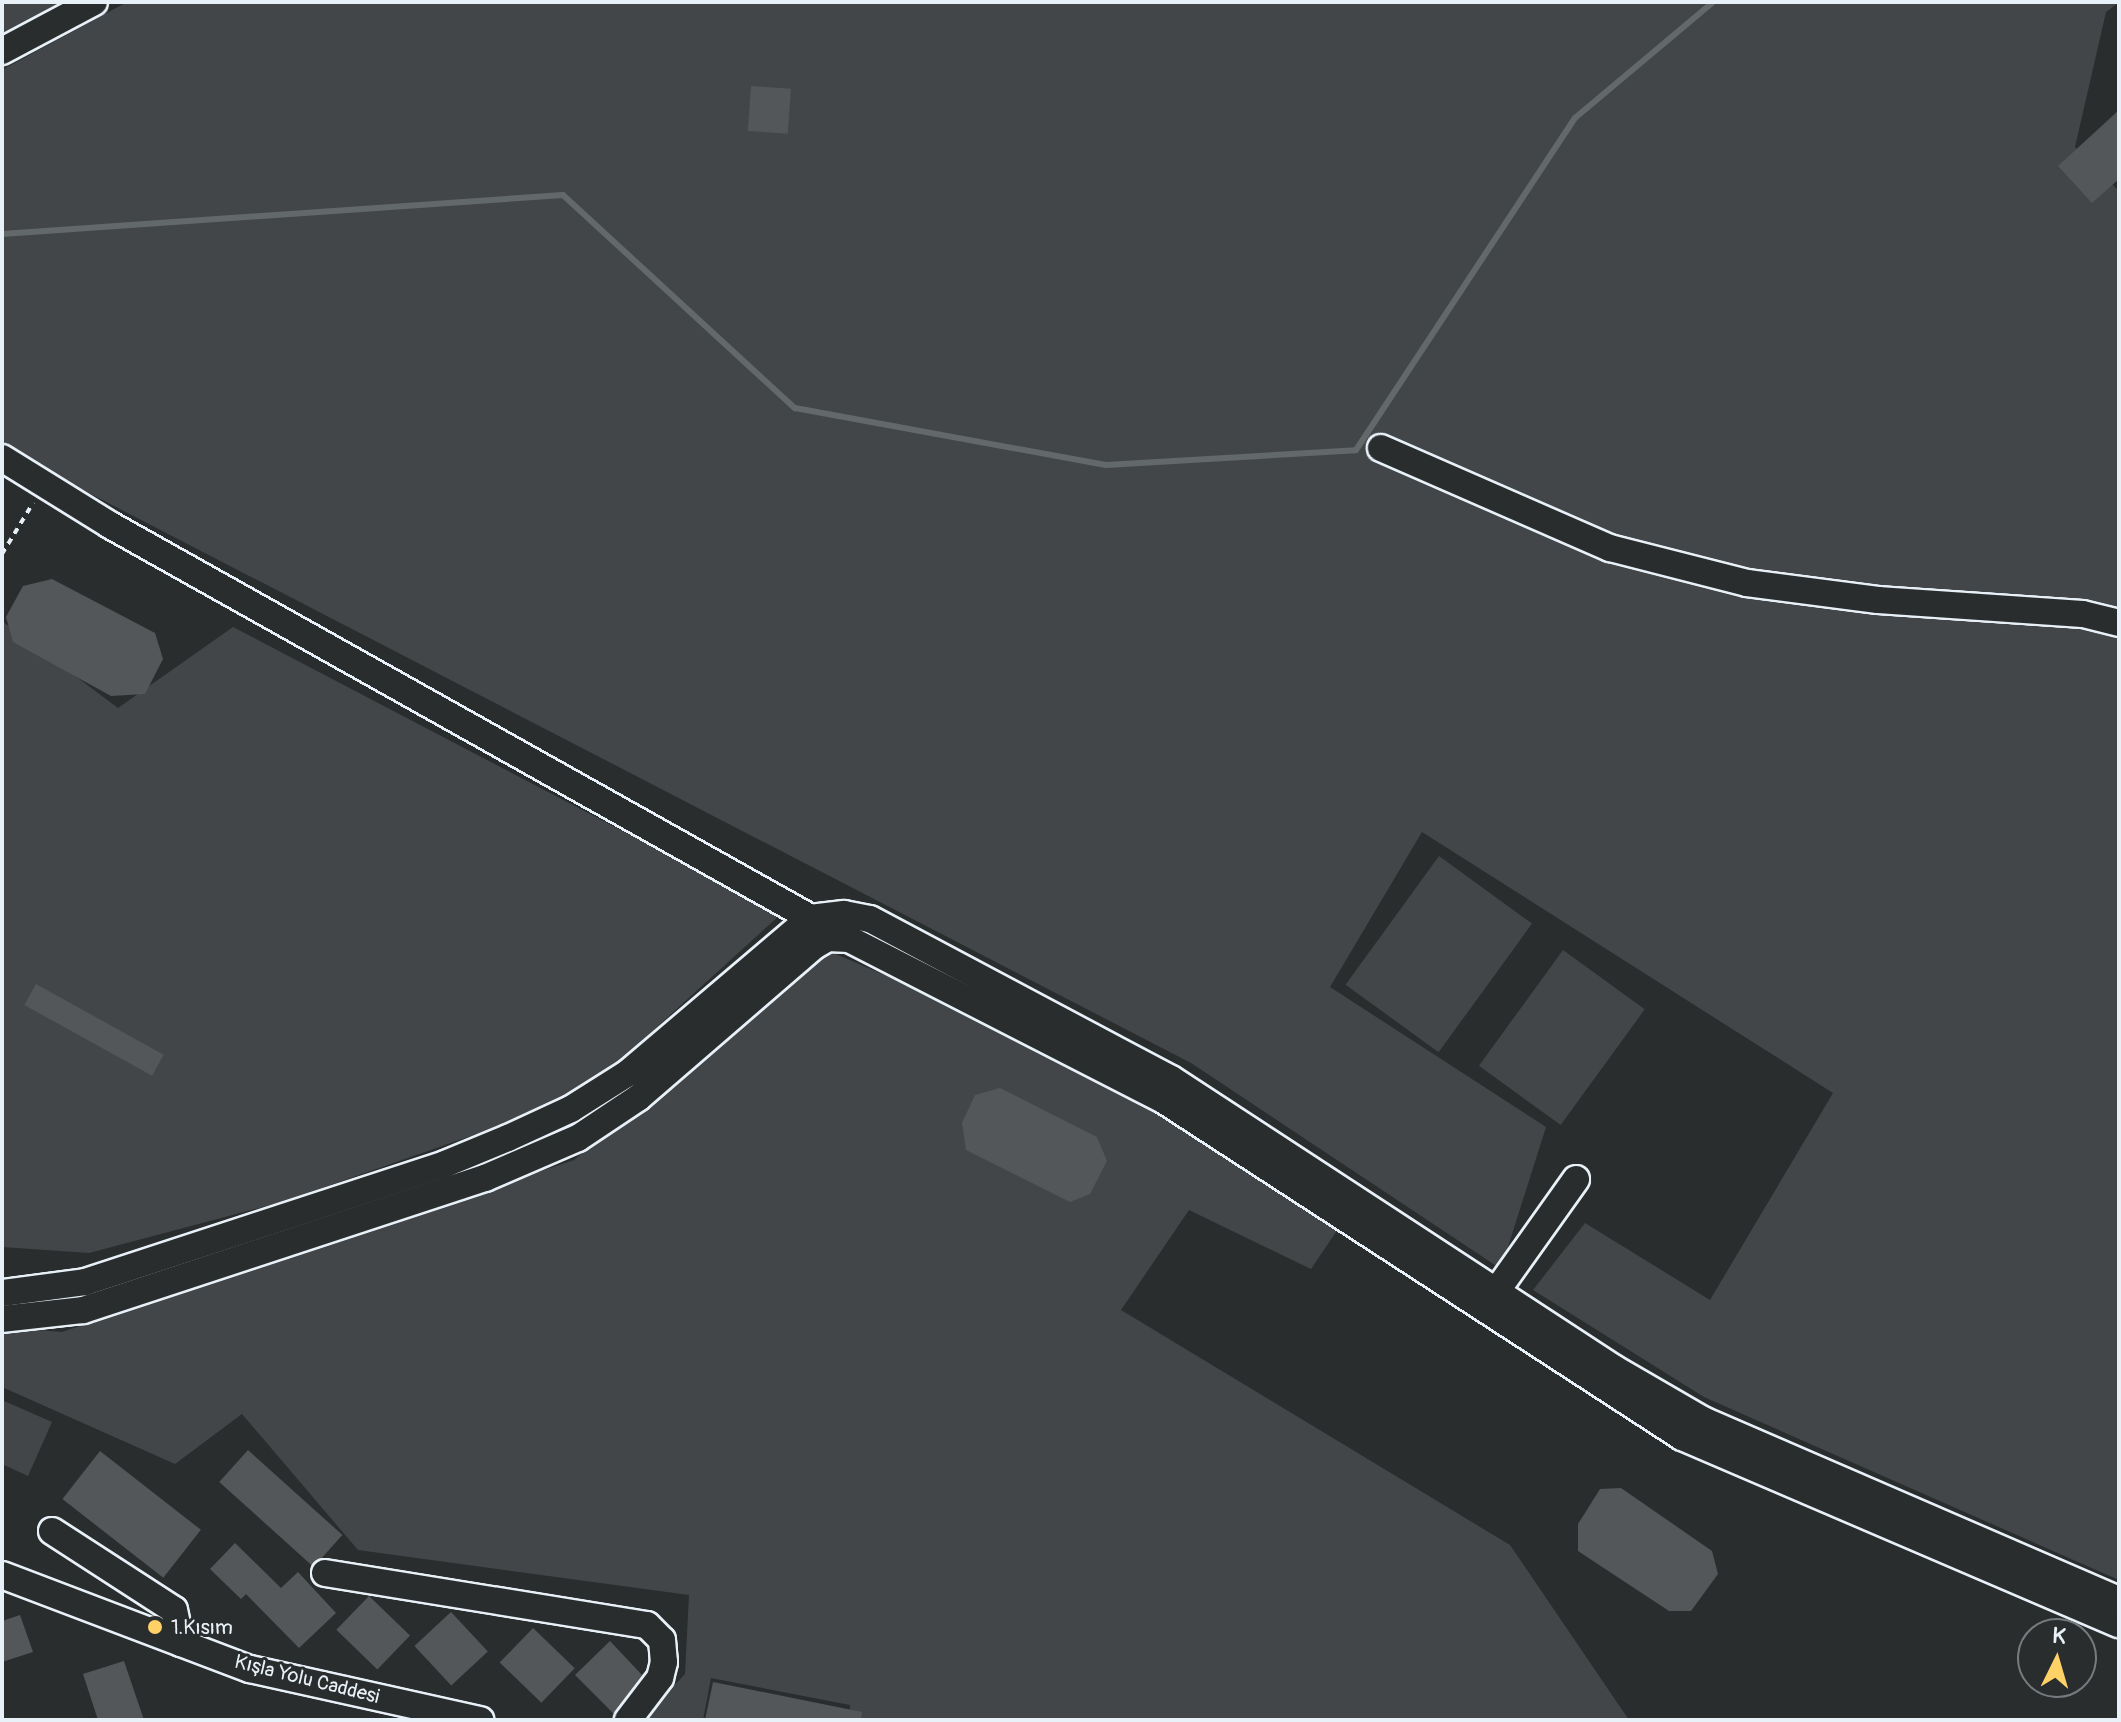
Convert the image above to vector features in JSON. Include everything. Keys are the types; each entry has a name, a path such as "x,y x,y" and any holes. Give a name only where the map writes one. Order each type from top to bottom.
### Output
{"street":[{"path":"2,51 94,2"},
{"path":"1381,448 1610,548 1747,583 1878,600 2083,614 2119,623"},
{"path":"2,458 810,918 1162,1099 1490,1300 1703,1420 2119,1600"},
{"path":"8,1306 445,1164 571,1109 628,1073 810,918 844,914 870,919 1171,1079 1490,1300 1639,1411 1730,1460 2119,1624"},
{"path":"8,1306 83,1310 485,1178 578,1138 638,1098 814,946 828,938 849,939"},
{"path":"1490,1300 1576,1179"},
{"path":"52,1531 174,1610 181,1643"},
{"path":"325,1573 647,1625 662,1640 664,1662 660,1678 628,1720"},
{"name":"Kışla Yolu Caddesi","path":"2,1575 250,1669 480,1720"}],"path":[{"path":"2,554 44,484"}],"shaded area":[{"path":"2,2 61,2 2,38"},
{"path":"127,2 2119,2 2106,12 2075,147 2119,191 2119,1580 1704,1397 1533,1290 1585,1223 1710,1300 1833,1093 1422,832 1330,987 1546,1127 1501,1269 1191,1063 2,448 2,70"},
{"path":"2,621 118,708 233,627 781,914 579,1098 282,1202 89,1253 2,1247"},
{"path":"1439,856 1532,924 1439,1052 1346,985"},
{"path":"824,949 1057,1049 1340,1226 1311,1269 1189,1210 1121,1310 1510,1545 1629,1720 849,1720 850,1705 711,1678 703,1720 642,1720 685,1674 689,1595 358,1550 242,1414 175,1464 2,1387 2,1327 62,1332 574,1160"},
{"path":"1563,950 1645,1009 1561,1125 1479,1066"},
{"path":"2,1400 52,1422 28,1476 2,1464"}],"building":[{"path":"751,86 791,89 788,134 748,131"},
{"path":"2119,110 2119,179 2092,203 2058,166"},
{"path":"52,579 155,633 163,659 145,694 111,696 13,642 6,617 23,586"},
{"path":"36,984 164,1055 152,1076 24,1005"},
{"path":"1000,1088 1097,1137 1107,1161 1090,1194 1070,1202 966,1150 962,1123 975,1095"},
{"path":"248,1450 342,1535 314,1567 219,1482"},
{"path":"100,1451 201,1530 163,1578 62,1499"},
{"path":"1621,1488 1712,1551 1718,1574 1691,1611 1669,1611 1578,1551 1578,1524 1600,1489"},
{"path":"235,1543 281,1588 298,1572 336,1613 299,1648 246,1594 241,1599 210,1569"},
{"path":"369,1596 410,1636 377,1669 336,1630"},
{"path":"451,1612 488,1651 451,1686 414,1646"},
{"path":"20,1615 33,1652 2,1662 2,1621"},
{"path":"533,1628 575,1668 541,1703 500,1663"},
{"path":"610,1641 642,1675 614,1714 575,1675"},
{"path":"124,1661 144,1720 98,1720 83,1674"},
{"path":"713,1682 862,1712 861,1720 705,1720"}],"waterway":[{"path":"2,234 563,195 795,408 1106,465 1356,450 1575,118 1713,2"}],"place":[{"name":"1.Kısım","path":"155,1627"}]}
